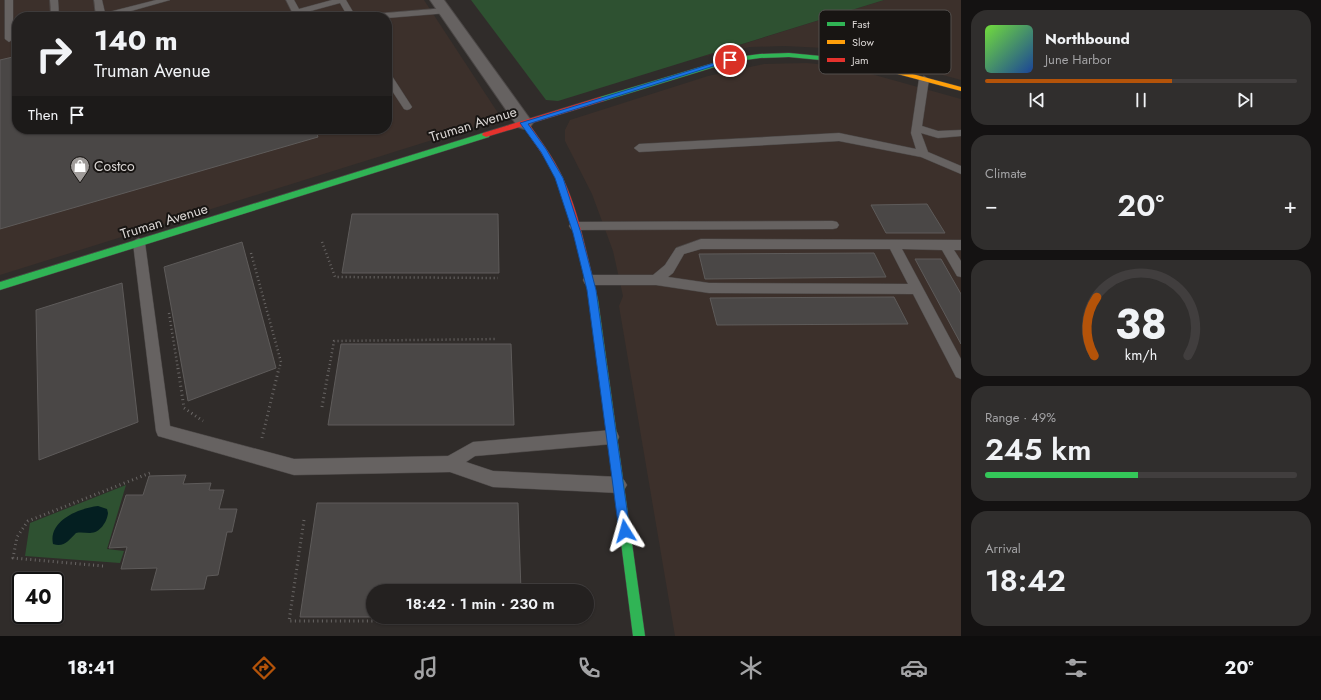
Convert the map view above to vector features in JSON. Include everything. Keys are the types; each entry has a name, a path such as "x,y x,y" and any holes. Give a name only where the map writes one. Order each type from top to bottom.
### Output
{"street":[{"path":"441,6 544,151 559,178 594,300 639,636"},
{"name":"Truman Avenue","path":"0,286 716,64 758,56 799,54 819,56"},
{"name":"Truman Avenue","path":"904,74 961,89"}],"lane":[{"path":"9,0 9,39"},
{"path":"54,0 55,12"},
{"path":"98,0 99,12"},
{"path":"290,0 296,12 342,0 349,12"},
{"path":"119,12 160,1"},
{"path":"392,14 441,6"},
{"path":"923,154 916,133 916,128 924,79"},
{"path":"392,82 407,107"},
{"path":"916,128 938,135 961,134"},
{"path":"639,148 839,137 923,154 961,170"},
{"path":"574,226 833,225"},
{"path":"139,243 163,430 294,467 450,464 493,479 619,485"},
{"path":"656,280 669,269 680,251 701,244 961,245"},
{"path":"894,245 961,373"},
{"path":"945,245 961,272"},
{"path":"589,280 656,280 709,288 917,289"},
{"path":"450,464 472,449 612,437"}],"path":[{"path":"322,242 334,277 498,278"},
{"path":"251,253 281,362 262,441 256,442"},
{"path":"168,310 184,408 206,424"},
{"path":"322,407 334,341 497,339"},
{"path":"103,566 13,558 17,537 28,521 150,473"},
{"path":"304,520 289,621 366,621"}],"shaded area":[{"path":"0,0 424,0 498,113 493,121 0,275"},
{"path":"884,0 961,0 961,80 939,74 951,74 951,10 852,10"},
{"path":"819,20 819,48 784,46 750,47 701,57"},
{"path":"764,64 819,64 819,74 871,74 961,99 961,636 675,636 619,306 623,296 613,251 592,194 565,141 565,130 570,120 708,76"}],"green space":[{"path":"471,0 884,0 852,10 819,10 819,20 558,101 546,100"},
{"path":"126,485 107,549 124,551 120,563 25,556 30,523"}],"water":[{"path":"98,506 107,509 108,513 105,523 100,529 94,533 76,533 69,541 63,544 53,544 55,529 60,522 74,513 90,507"}],"building":[{"name":"Costco","path":"12,57 12,134 317,134 318,137 0,229 0,60"},
{"path":"927,204 945,233 886,233 871,205"},
{"path":"352,214 498,214 499,273 342,273"},
{"path":"242,242 276,368 188,401 164,267"},
{"path":"874,253 886,277 705,279 699,254"},
{"path":"915,259 941,259 961,294 961,344"},
{"path":"122,283 138,422 39,460 36,310"},
{"path":"894,297 908,324 717,325 710,298"},
{"path":"341,344 511,344 514,425 328,425"},
{"path":"186,475 183,484 211,483 209,490 224,490 219,509 237,509 232,532 227,532 218,575 207,576 204,589 151,590 157,568 121,569 127,547 109,548 126,495 143,495 149,476"},
{"path":"317,503 518,503 521,584 366,584 366,617 300,617"}],"traffic: fast":[{"path":"602,99 730,60 760,56 789,55 819,58"},
{"path":"0,286 486,135"},
{"path":"590,283 594,300 639,636"}],"traffic: slow":[{"path":"905,74 961,89"}],"traffic: jam":[{"path":"486,135 602,99"},
{"path":"524,123 547,156 564,189 573,215 590,283"}],"place":[{"name":"Costco","path":"80,183"}],"route":[{"path":"625,531 592,290 577,233 559,178 544,151 524,123 730,60"}]}
